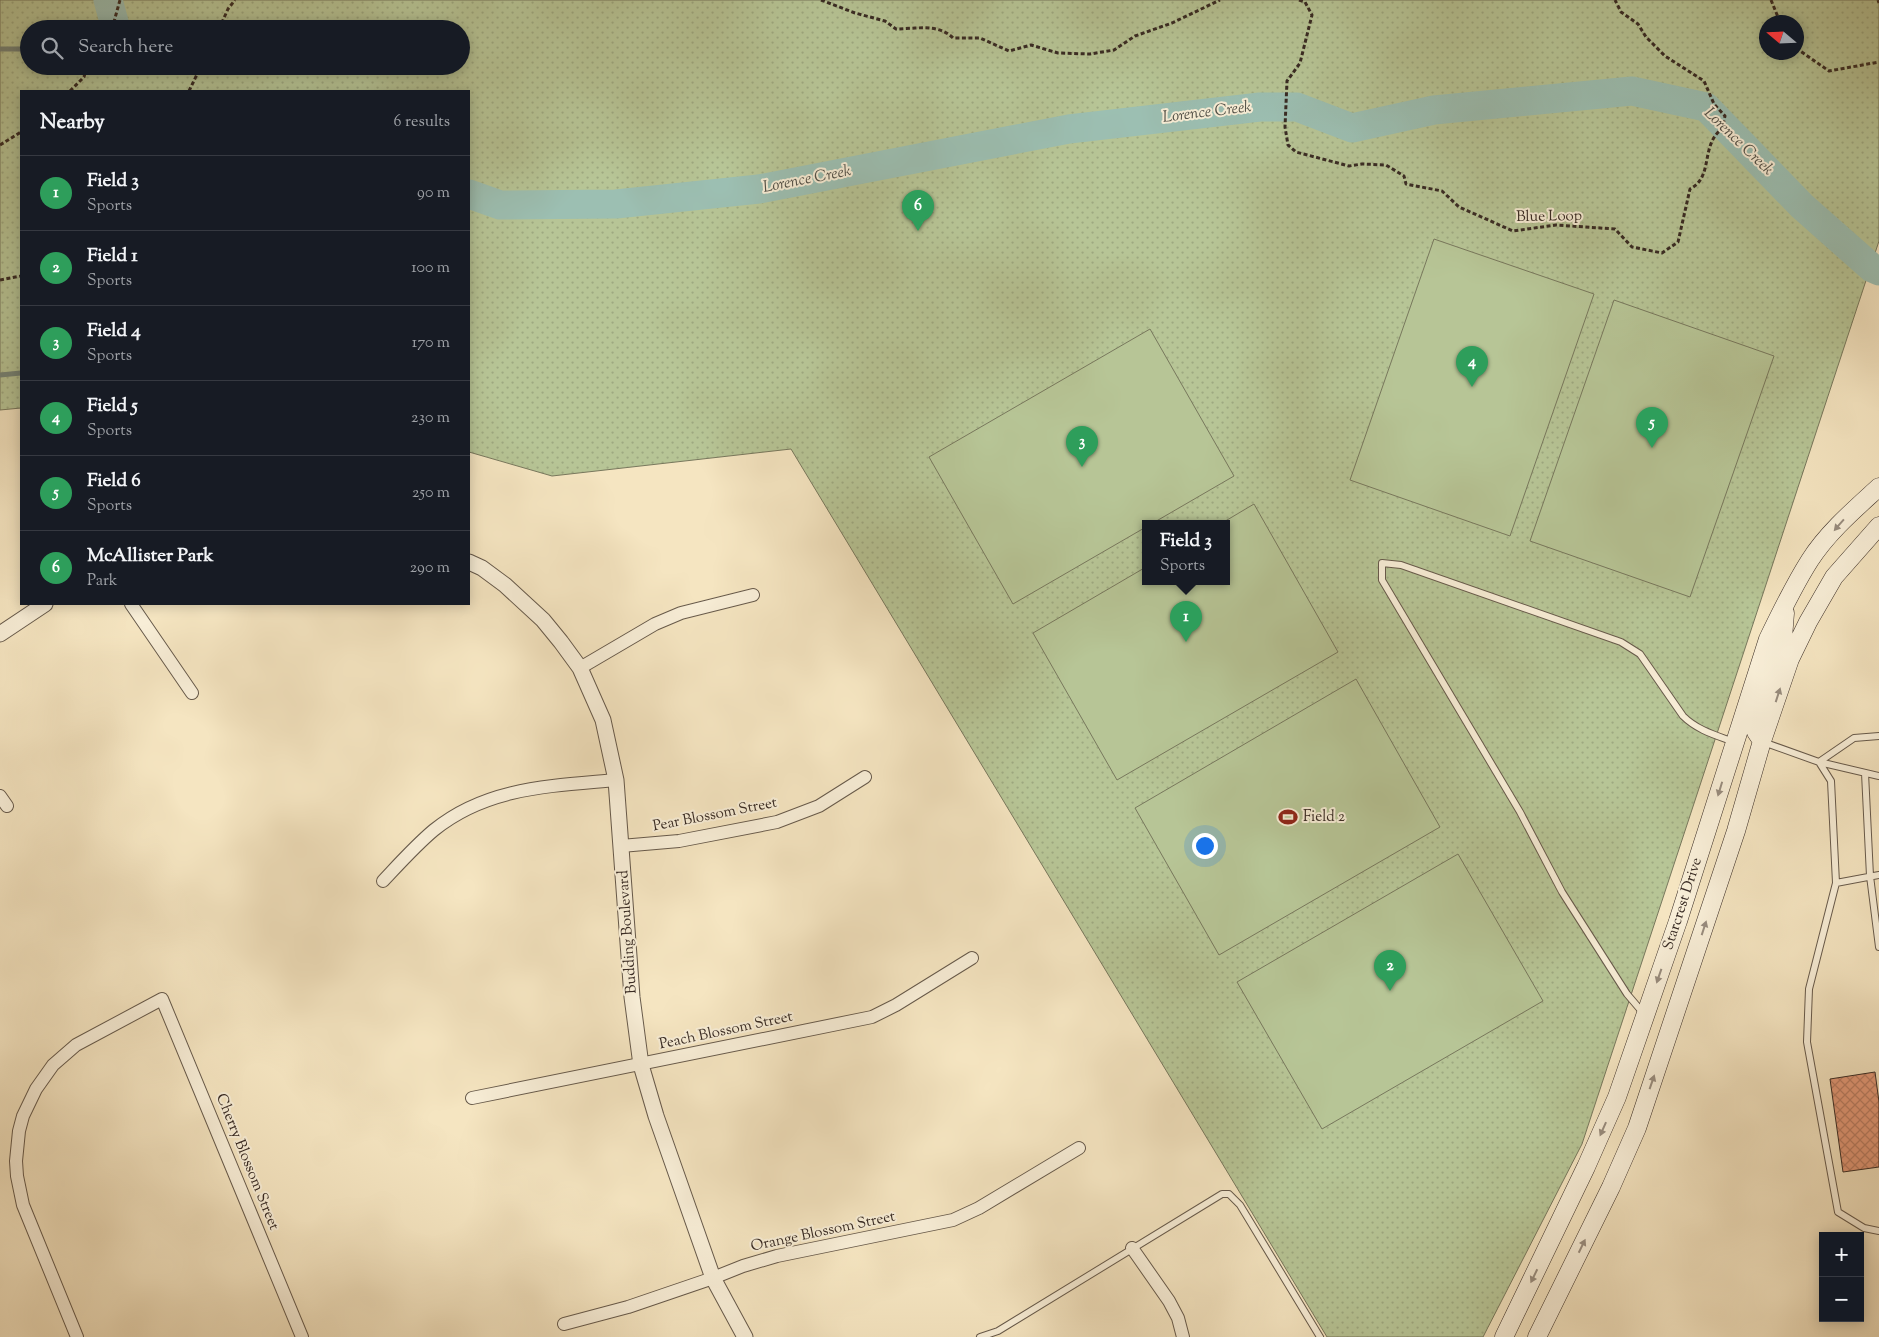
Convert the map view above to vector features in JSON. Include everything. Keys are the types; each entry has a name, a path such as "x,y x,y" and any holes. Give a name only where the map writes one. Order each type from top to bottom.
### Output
{"main road":[{"name":"Starcrest Drive","path":"1508,1334 1618,1097 1678,921 1768,639 1787,598 1811,558 1844,520 1879,487"},
{"name":"Starcrest Drive","path":"1537,1337 1612,1187 1637,1128 1733,840 1762,741 1790,659 1808,622 1834,577 1879,526"},
{"path":"1762,741 1756,732 1755,718 1783,638 1787,598"}],"street":[{"name":"Budding Boulevard","path":"470,562 482,568 524,601 562,642 580,668 603,720 616,780 632,997 641,1065 656,1116 713,1278 745,1337"},
{"path":"580,668 655,624 681,613 753,596"},
{"path":"0,634 44,605"},
{"path":"132,605 192,692"},
{"name":"Pear Blossom Street","path":"621,846 679,841 777,822 819,806 865,777"},
{"path":"383,881 434,830 472,806 500,796 533,788 616,780"},
{"name":"Peach Blossom Street","path":"472,1098 641,1065 872,1016 896,1005 972,958"},
{"name":"Cherry Blossom Street","path":"77,1337 23,1205 16,1160 19,1131 32,1096 53,1065 76,1045 162,999 302,1337"},
{"name":"Orange Blossom Street","path":"564,1324 628,1307 743,1266 777,1256 953,1220 979,1208 1079,1148"},
{"path":"1132,1248 1169,1301 1178,1318 1183,1337"}],"lane":[{"path":"1645,1015 1627,994 1562,892 1520,812 1382,580 1382,563 1401,565 1622,642 1640,654 1689,722 1697,728 1734,742"},
{"path":"1819,762 1854,738 1879,736"},
{"path":"1762,741 1819,762 1879,776"},
{"path":"1819,762 1831,781 1836,883 1809,989 1807,1042 1838,1212 1864,1228 1879,1231"},
{"path":"1865,773 1870,876 1879,947"},
{"path":"1836,883 1879,875"},
{"path":"980,1337 998,1330 1222,1194 1229,1194 1240,1205 1320,1337"}],"path":[{"path":"114,20 120,0"},
{"path":"223,20 235,0"},
{"path":"821,0 855,13 885,21 896,30 935,28 946,32 953,38 980,38 1009,50 1031,45 1058,54 1090,54 1114,50 1135,36 1172,23 1220,0"},
{"name":"Blue Loop","path":"1299,0 1305,2 1312,15 1300,63 1287,81 1285,127 1288,145 1296,152 1349,166 1362,164 1386,165 1404,176 1406,184 1442,191 1459,206 1513,230 1556,225 1615,229 1632,247 1662,253 1678,242 1690,189 1694,187 1706,169 1709,147 1714,135 1722,129 1724,116 1714,104 1704,81 1665,56 1646,37 1638,24 1620,12 1614,0"},
{"path":"1771,0 1777,15"},
{"path":"1804,54 1829,71 1879,62"},
{"path":"71,90 85,75"},
{"path":"189,90 196,75"},
{"path":"0,145 20,133"},
{"path":"0,280 20,276"}],"green space":[{"path":"0,0 1879,0 1879,241 1582,1144 1483,1337 1327,1337 791,449 552,476 470,452 470,90 20,90 20,408 0,410"},
{"path":"1434,239 1594,294 1510,536 1350,480"},
{"path":"1614,300 1774,356 1690,597 1530,541"},
{"path":"1150,329 1234,476 1158,520 1142,520 1142,529 1013,604 929,457"},
{"path":"1254,504 1338,652 1117,780 1033,633 1142,569 1142,585 1230,585 1230,520 1227,520"},
{"name":"Field 2","path":"1356,679 1440,827 1219,955 1135,808"},
{"path":"1458,854 1543,1001 1322,1129 1237,982"}],"building":[{"path":"1875,1072 1879,1102 1879,1167 1843,1172 1830,1079"}],"waterway":[{"name":"Lorence Creek","path":"108,0 114,20"},
{"path":"0,49 20,49"},
{"name":"Lorence Creek","path":"470,194 500,205 616,204 759,189 1069,129 1260,107 1297,107 1352,128 1434,110 1632,91 1706,107 1802,206 1872,268 1879,271"},
{"path":"0,375 20,373"}],"place":[{"name":"McAllister Park","path":"918,231"},
{"name":"Field 5","path":"1472,387"},
{"name":"Field 6","path":"1652,448"},
{"name":"Field 4","path":"1082,467"},
{"name":"Field 3","path":"1186,642"},
{"name":"Field 2","path":"1288,817"},
{"name":"Field 1","path":"1390,991"}]}
